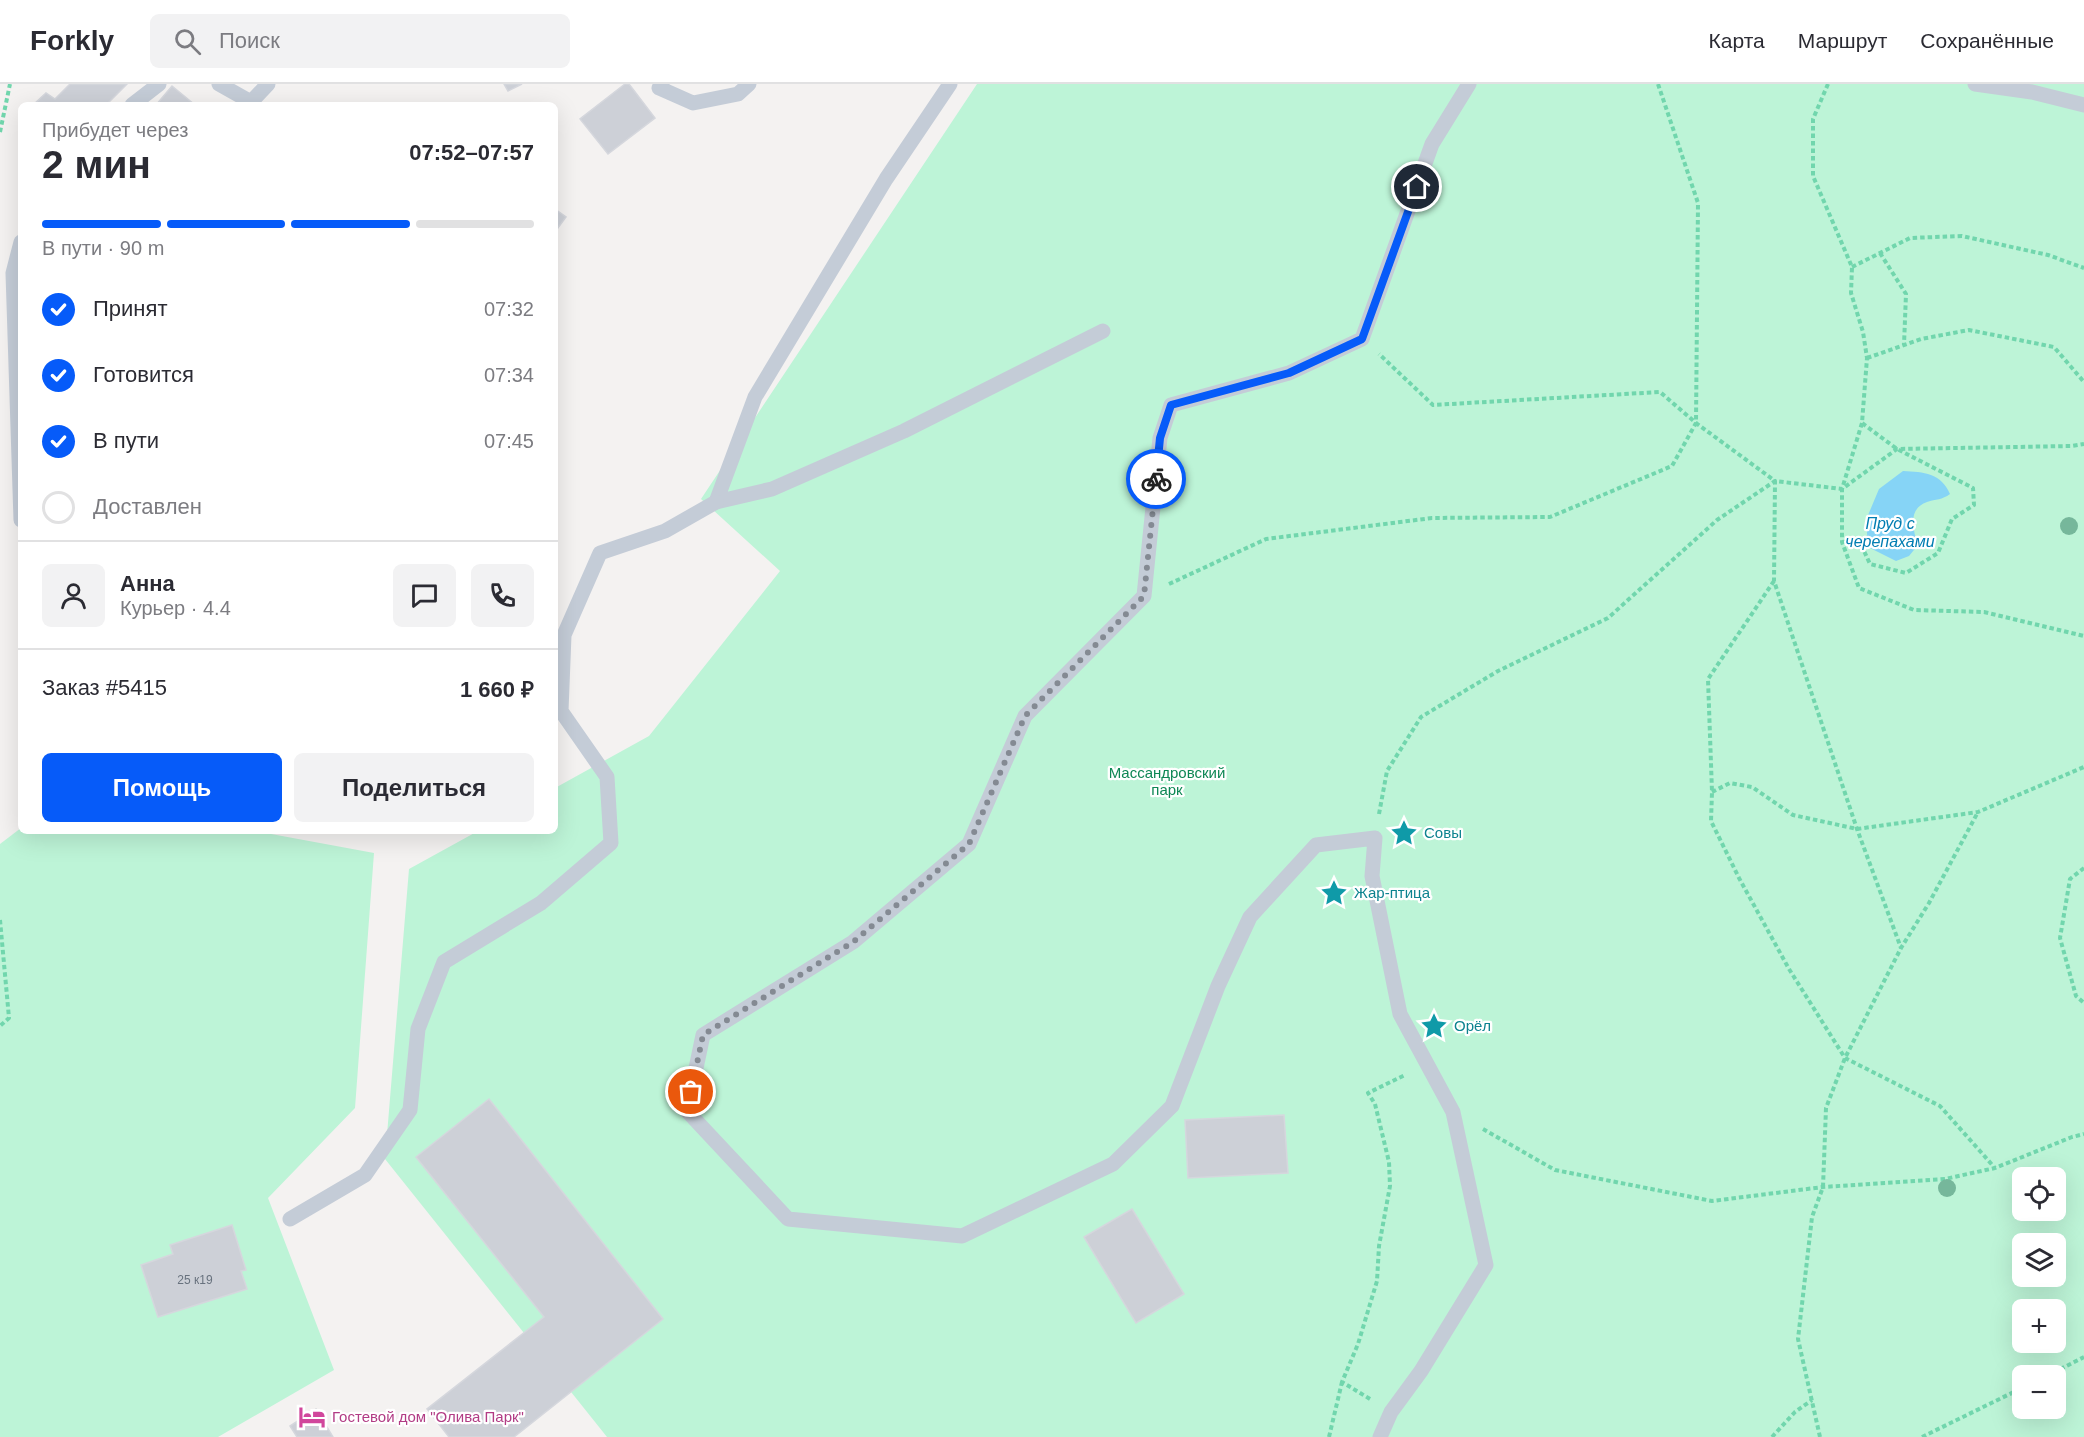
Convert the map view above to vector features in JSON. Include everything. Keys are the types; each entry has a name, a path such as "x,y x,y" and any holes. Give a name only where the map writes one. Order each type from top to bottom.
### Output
{"lane":[{"path":"136,102 159,84"},
{"path":"219,84 250,102 268,84"},
{"path":"662,84 659,88 693,103 738,94 749,84"},
{"path":"716,501 755,397 886,179 950,84"},
{"path":"1380,1437 1391,1412 1421,1371 1486,1265 1453,1112 1400,1014 1372,876 1375,838 1316,845 1250,917 1218,986 1172,1106 1113,1164 962,1236 788,1219 687,1111 703,1035 853,942 969,844 1025,716 1144,596 1160,438 1171,405 1289,373 1362,339 1432,144 1469,84"},
{"path":"1976,84 2032,92 2084,105"},
{"path":"18,254 13,273 18,427"},
{"path":"290,1219 365,1175 410,1110 418,1029 444,962 541,903 611,843 607,777 561,711 564,635 600,553 665,531 716,501 772,489 904,431 1103,331"}],"path":[{"path":"0,132 10,84"},
{"path":"1144,596 1266,539 1432,518 1550,517 1672,466 1696,423 1698,203 1658,84"},
{"path":"1828,84 1813,119 1813,176 1852,267 1851,293 1863,332 1867,358 1862,423 1842,489 1842,542 1859,588 1914,610 1984,612 2084,636"},
{"path":"1852,267 1910,238 1962,236 2048,255 2084,268"},
{"path":"1880,253 1906,294 1904,345"},
{"path":"1867,358 1921,339 1969,330 2054,346 2084,382"},
{"path":"1362,339 1433,405 1660,392 1696,423 1775,481 1842,489 1897,448 2084,444"},
{"path":"1842,542 1859,540 1870,564 1906,573 1938,553 1952,519 1974,505 1973,488 1897,448 1862,423"},
{"path":"1775,481 1774,581 1857,830 1901,948"},
{"path":"1375,838 1387,771 1421,717 1498,671 1608,618 1717,520 1775,481"},
{"path":"1774,581 1708,679 1711,821 1738,878 1788,969 1845,1058 1940,1106 1995,1168"},
{"path":"1712,792 1730,783 1752,787 1793,815 1857,830 1978,812 2084,767"},
{"path":"1820,1437 1798,1339 1812,1216 1823,1187 1826,1108 1845,1058 1901,948 1929,903 1978,812"},
{"path":"2084,868 2070,879 2060,938 2076,996 2084,1003"},
{"path":"0,920 9,1018 0,1026"},
{"path":"1329,1437 1342,1382 1358,1344 1377,1281 1379,1246 1390,1186 1389,1162 1375,1104 1368,1093 1427,1064"},
{"path":"1453,1112 1556,1170 1712,1201 1823,1187 1945,1179 1995,1168 2084,1134"},
{"path":"2066,1366 2084,1357"},
{"path":"1342,1382 1391,1412"},
{"path":"1922,1437 2012,1393"},
{"path":"1772,1437 1795,1412 1812,1400"}],"green space":[{"name":"Массандровский парк","path":"977,84 2084,84 2084,1437 607,1437 385,1159 409,869 473,834 558,834 558,786 649,736 780,571 701,499"},
{"path":"18,830 18,834 271,834 374,853 355,1108 268,1198 334,1370 218,1437 0,1437 0,844"}],"water":[{"name":"Пруд с черепахами","path":"1903,471 1931,475 1942,482 1950,494 1927,502 1916,510 1913,527 1918,545 1909,556 1896,561 1868,547 1866,520 1879,489"}],"building":[{"path":"70,84 127,84 109,102 36,102 46,93 55,99"},
{"path":"504,84 522,84 508,91"},
{"path":"625,84 629,84 655,118 608,154 580,119"},
{"path":"172,86 191,102 159,102"},
{"path":"558,211 566,217 558,228"},
{"path":"489,1099 663,1319 514,1437 449,1437 427,1409 544,1317 416,1157"},
{"path":"1284,1115 1288,1173 1188,1178 1185,1120"},
{"path":"1132,1209 1184,1294 1136,1323 1084,1237"},
{"path":"232,1225 246,1270 241,1271 247,1289 158,1317 141,1265 173,1254 170,1245"},
{"name":"Гостевой дом \"Олива Парк\"","path":"316,1409 333,1437 297,1437 290,1426"}],"way so far":[{"path":"691,1092 703,1035 853,942 969,844 1025,716 1144,596 1156,479"}],"place":[{"name":"Совы","path":"1404,833"},
{"name":"Жар-птица","path":"1334,893"},
{"name":"Орёл","path":"1434,1026"},
{"name":"Гостевой дом \"Олива Парк\"","path":"312,1417"}],"route":[{"path":"1156,479 1160,438 1171,405 1289,373 1362,339 1417,187"}]}
